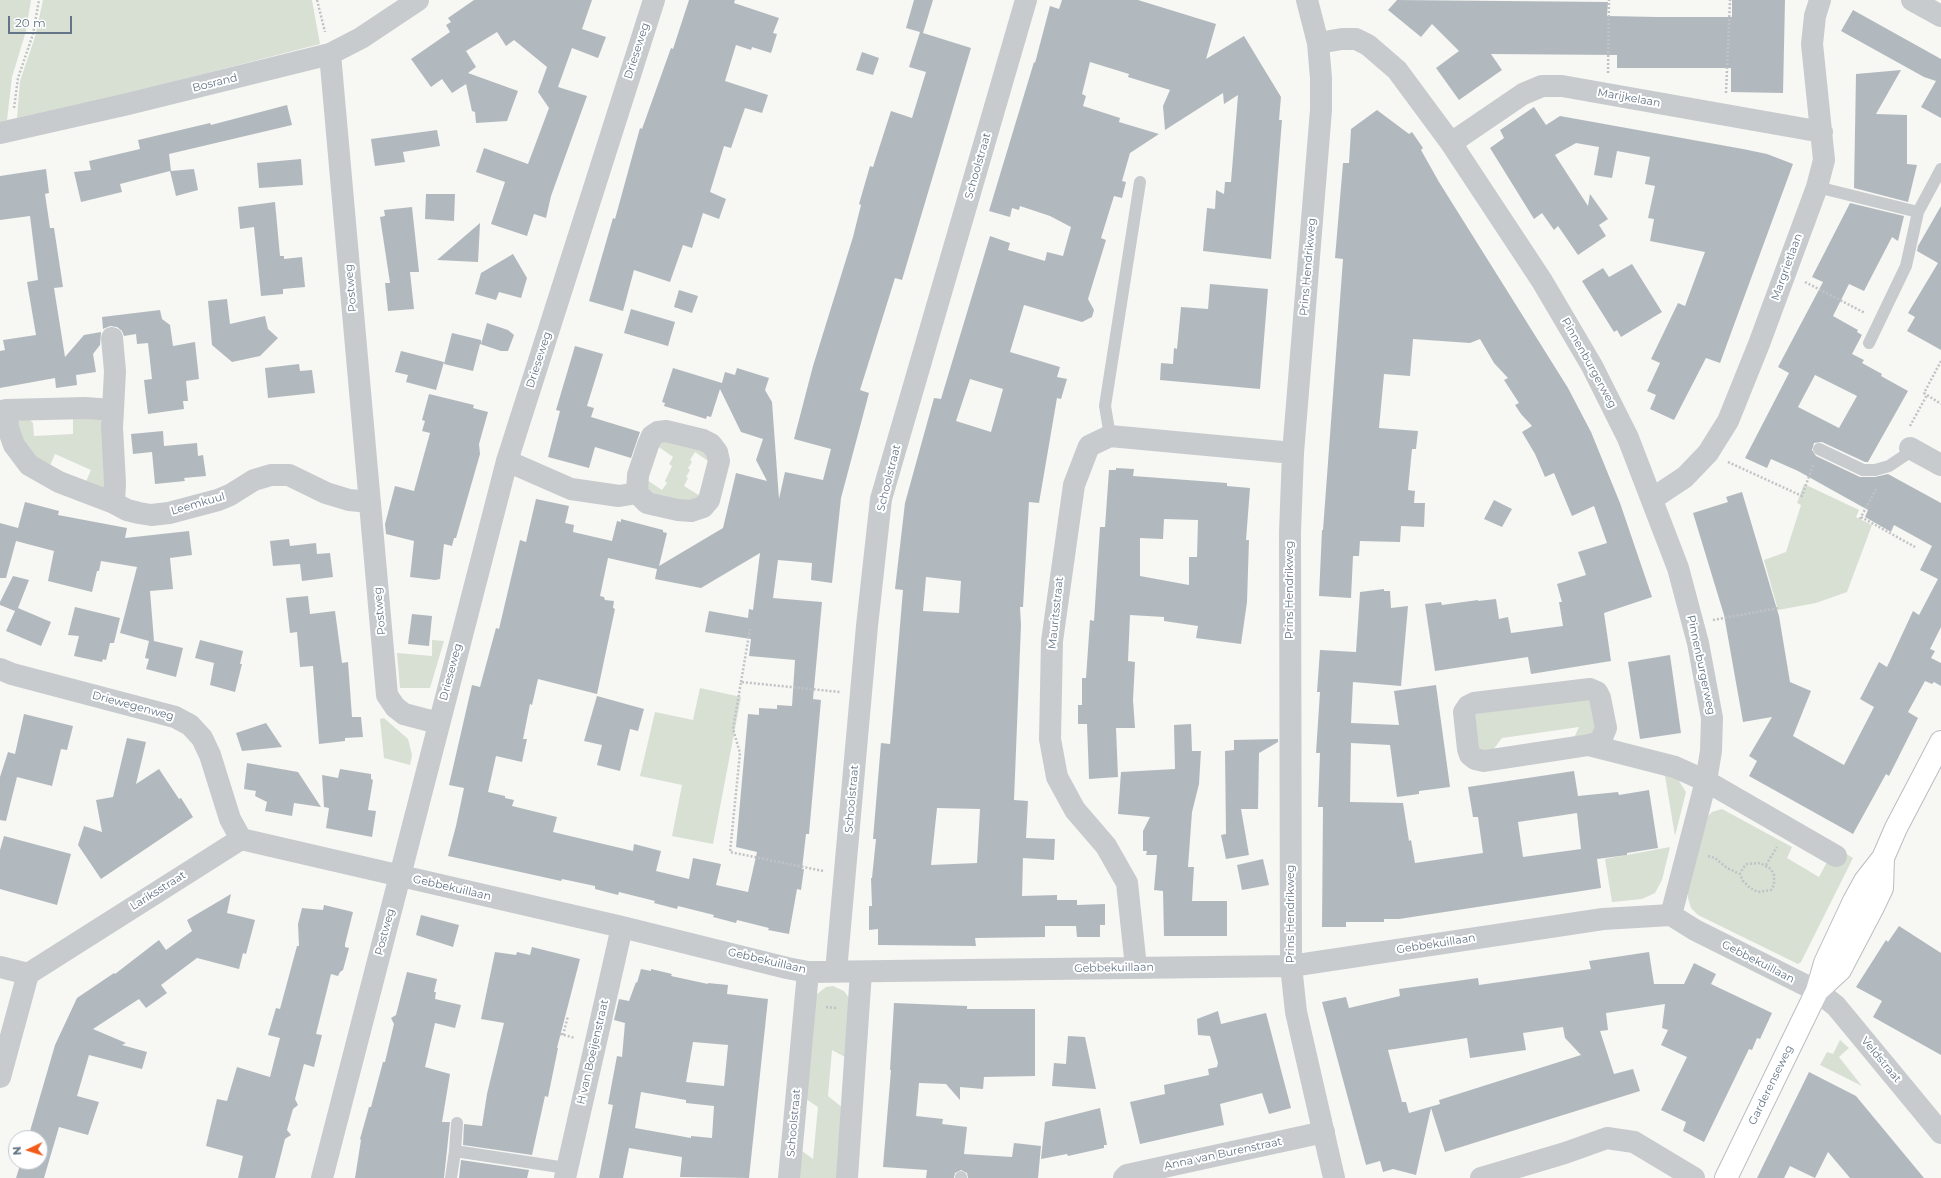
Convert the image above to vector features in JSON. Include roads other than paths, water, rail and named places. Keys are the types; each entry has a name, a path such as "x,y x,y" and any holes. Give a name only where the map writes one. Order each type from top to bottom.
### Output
{"main road":[{"name":"Garderenseweg","path":"1726,1178 1817,991 1825,963 1854,901 1865,881 1883,858 1896,828 1941,742"}],"street":[{"name":"Bosrand","path":"6,132 128,104 330,54 361,38 418,0"},
{"name":"Drieseweg","path":"438,724 507,461 654,0"},
{"name":"Schoolstraat","path":"836,971 861,694 881,499 1026,0"},
{"name":"Prins Hendrikweg","path":"1307,0 1318,43 1321,78 1321,110 1293,453 1290,532 1291,966 1296,1012 1334,1178"},
{"name":"Margrietlaan","path":"1652,499 1685,477 1708,453 1728,421 1817,187 1824,160 1812,44 1815,16 1820,0"},
{"path":"1912,0 1941,16"},
{"name":"Pinnenburgerweg","path":"1318,43 1342,39 1356,39 1368,45 1397,70 1451,143 1542,281 1592,366 1628,438 1678,568 1693,624 1712,718 1711,751 1706,781 1671,914"},
{"name":"Postweg","path":"322,1178 438,724 404,714 395,707 387,695 330,54"},
{"name":"Marijkelaan","path":"1451,143 1523,94 1542,86 1562,86 1822,132"},
{"path":"112,338 115,371 112,427 115,483 114,503"},
{"name":"Leemkuul","path":"114,410 85,408 3,411 14,445 29,465 59,482 114,503 127,510 139,513 152,515 168,513 218,500 230,495 254,480 271,475 289,475 326,493 349,500 370,502"},
{"name":"Mauritsstraat","path":"1136,967 1127,883 1106,846 1075,810 1057,778 1050,739 1052,641 1074,485 1088,446 1110,436 1293,453"},
{"path":"1910,448 1941,465"},
{"path":"507,461 571,489 615,496 637,493"},
{"name":"Driewegenweg","path":"0,669 12,674 174,717 190,725 202,738 210,755 230,819 241,839"},
{"path":"1589,745 1596,744 1601,740 1606,728 1600,698 1596,692 1590,689 1474,703 1468,706 1464,712 1468,749 1470,755 1479,761 1589,745 1675,767 1706,781 1836,856"},
{"path":"241,839 400,876"},
{"name":"Lariksstraat","path":"28,974 241,839"},
{"name":"Gebbekuillaan","path":"400,876 622,927 808,972 1291,966 1603,919 1671,914 1695,930 1817,991"},
{"name":"H van Boeijenstraat","path":"565,1173 622,927"},
{"path":"0,967 28,974 0,1077"},
{"name":"Schoolstraat","path":"789,1178 808,972"},
{"path":"847,1178 861,972"},
{"name":"Veldstraat","path":"1817,991 1836,1006 1941,1133"},
{"name":"Anna van Burenstraat","path":"1124,1178 1127,1175 1324,1132"},
{"path":"1481,1178 1566,1153 1607,1138 1634,1142 1694,1178"}],"lane":[{"path":"1869,343 1906,266 1918,212 1941,169"},
{"path":"1110,436 1105,406 1140,182"},
{"path":"1817,187 1918,212"},
{"path":"1819,449 1863,470 1875,470 1888,466 1907,454 1910,448"},
{"path":"451,1178 457,1123"},
{"path":"455,1151 565,1173"}]}
